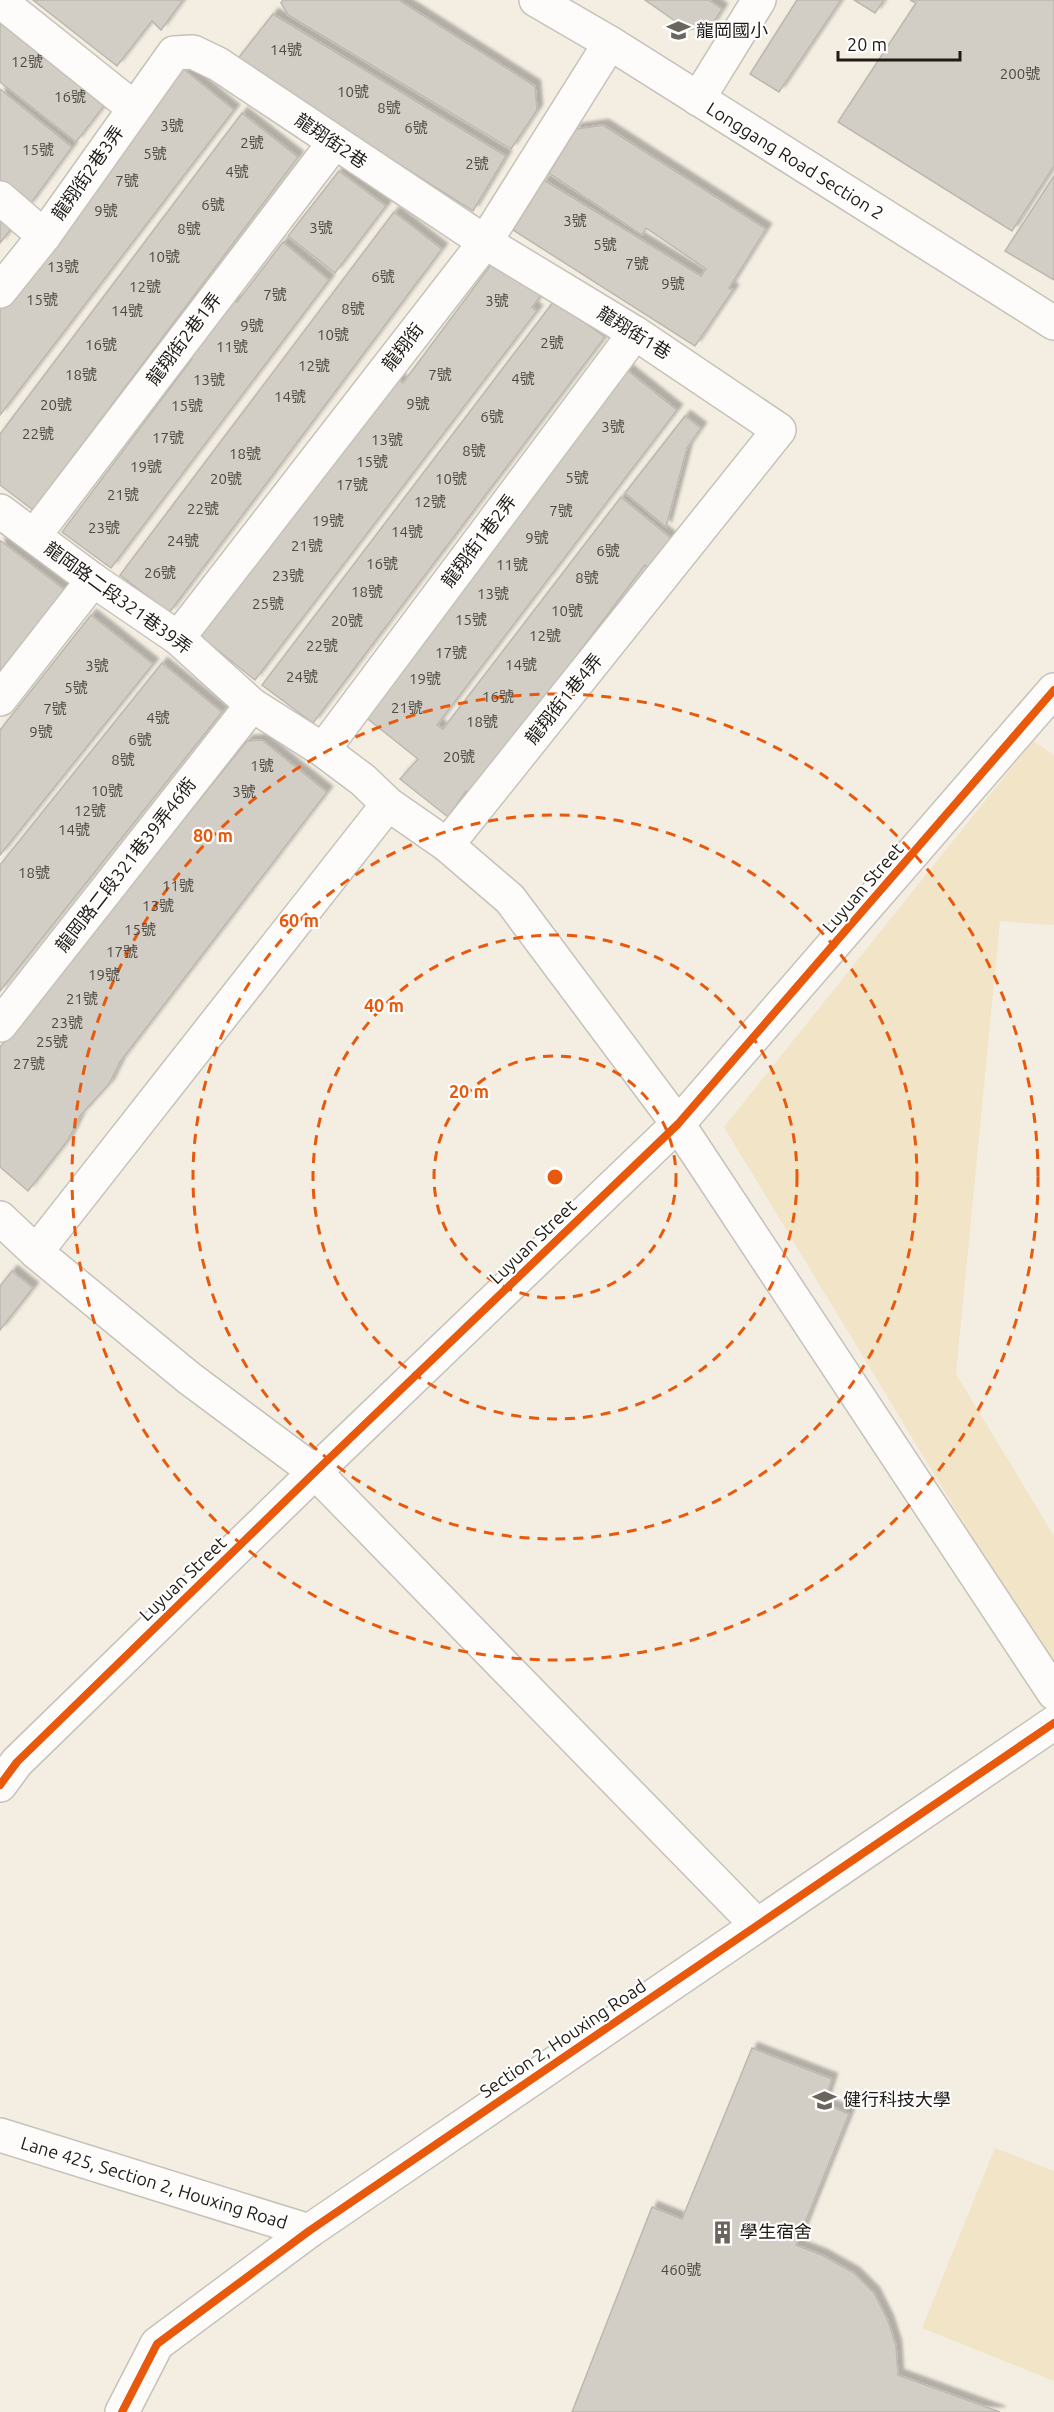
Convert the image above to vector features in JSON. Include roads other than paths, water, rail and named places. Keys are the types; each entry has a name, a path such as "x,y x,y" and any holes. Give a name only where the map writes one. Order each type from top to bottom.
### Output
{"street":[{"name":"Longgang Road Section 2","path":"536,0 610,43 1054,323"},
{"path":"698,99 759,0"},
{"path":"0,1 134,108"},
{"name":"龍翔街","path":"178,638 484,242 610,43"},
{"name":"龍翔街2巷","path":"174,53 193,52 218,64 484,242"},
{"name":"龍翔街2巷3弄","path":"0,291 44,236 174,53"},
{"name":"龍翔街2巷1弄","path":"34,536 334,143"},
{"path":"0,198 44,236"},
{"name":"龍翔街1巷","path":"484,242 635,333 779,430"},
{"name":"龍翔街1巷2弄","path":"322,750 635,333"},
{"name":"龍翔街1巷4弄","path":"447,845 779,430"},
{"name":"龍岡路二段321巷39弄","path":"0,511 93,580 178,638 252,705 322,750"},
{"path":"0,699 93,580"},
{"name":"Luyuan Street","path":"6,1765 678,1124 1054,690"},
{"name":"龍岡路二段321巷39弄46衖","path":"0,1025 252,705"},
{"path":"322,750 363,780 388,804 447,845 510,899 678,1124 1054,1693"},
{"path":"36,1252 388,804"},
{"path":"0,1218 36,1252 189,1378 315,1472 757,1925"},
{"name":"Section 2, Houxing Road","path":"122,2412 157,2344 309,2231 1054,1723"},
{"name":"Lane 425, Section 2, Houxing Road","path":"0,2135 309,2231"}],"place":[{"name":"龍岡國小","path":"678,31"},
{"name":"健行科技大學","path":"825,2100"},
{"name":"學生宿舍","path":"722,2232"}]}
